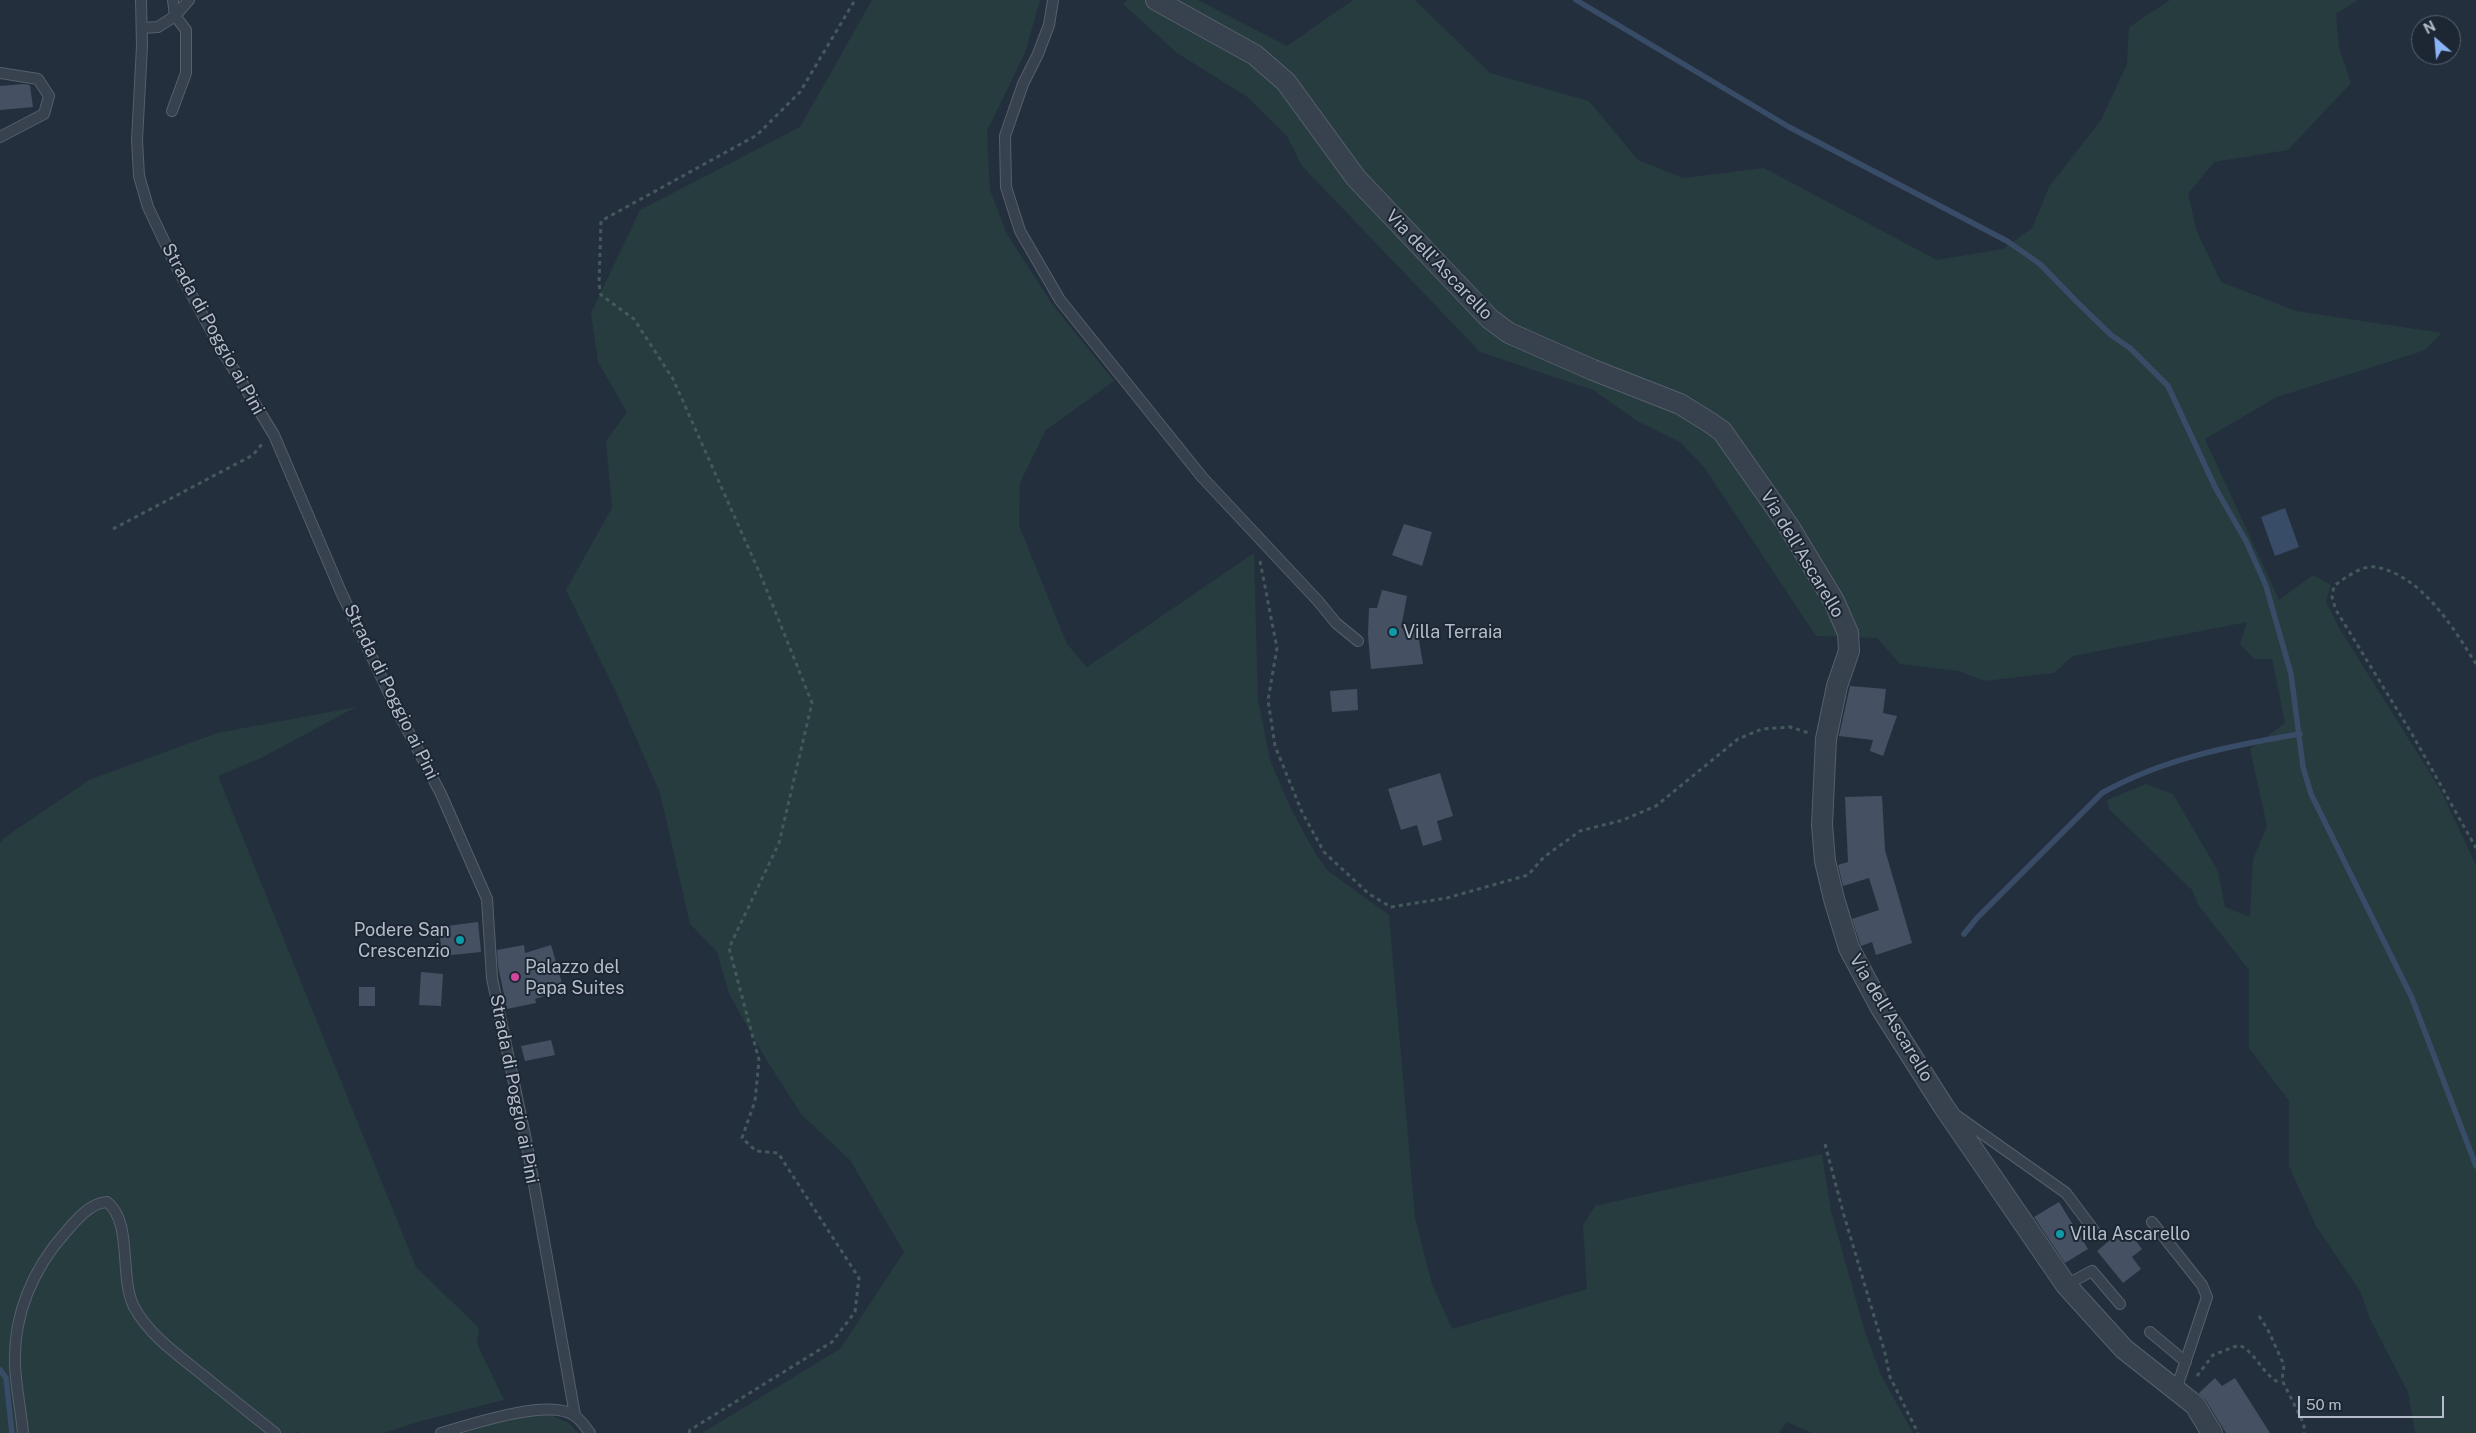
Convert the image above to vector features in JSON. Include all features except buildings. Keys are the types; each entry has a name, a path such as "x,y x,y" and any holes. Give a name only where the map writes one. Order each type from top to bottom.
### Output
{"street":[{"name":"Via dell'Ascarello","path":"1156,0 1255,55 1286,82 1356,178 1490,319 1509,333 1593,370 1680,404 1722,431 1788,525 1834,602 1848,633 1849,652 1837,686 1826,739 1822,825 1826,861 1834,899 1849,948 1881,1008 1944,1107 2066,1285 2124,1349 2195,1405 2212,1433"}],"lane":[{"name":"Strada di Poggio ai Pini","path":"141,0 142,28 137,140 139,176 148,207 220,347 271,431 341,592 397,710 442,794 487,899 492,978 527,1145 575,1415 590,1433"},
{"path":"172,0 175,16 186,30 186,73 172,111"},
{"path":"142,28 158,27 175,16 190,0"},
{"path":"1053,0 1041,46 1023,84 1005,136 1006,186 1020,231 1060,300 1202,477 1318,601 1336,623 1358,641"},
{"path":"0,73 38,79 49,96 44,114 0,137"},
{"path":"1944,1107 2066,1193 2096,1233"},
{"path":"23,1433 15,1364 20,1312 27,1290 55,1244 75,1221 101,1203 107,1202 118,1214 128,1290 134,1306 144,1321 167,1346 275,1433"},
{"path":"2152,1222 2202,1285 2207,1297 2186,1362 2180,1392"},
{"path":"2066,1285 2092,1271 2120,1304"},
{"path":"2150,1332 2186,1362"},
{"path":"440,1433 516,1412 556,1409 575,1415"}],"path":[{"path":"689,1433 690,1430 832,1342 855,1312 860,1278 778,1153 756,1151 742,1138 755,1101 759,1060 729,948 779,843 812,703 761,576 673,379 634,319 601,295 599,284 601,220 757,135 800,92 856,0"},
{"path":"113,529 252,455 271,431"},
{"path":"1252,532 1266,582 1277,648 1268,700 1275,746 1302,812 1324,852 1369,894 1391,907 1447,898 1528,875 1544,857 1580,831 1623,820 1656,806 1738,739 1762,729 1790,727 1826,739"},
{"path":"2476,664 2431,602 2407,580 2374,567 2351,573 2334,586 2332,597 2336,610 2412,734 2476,848"},
{"path":"1826,1144 1843,1212 1885,1353 1890,1377 1918,1433"},
{"path":"2259,1316 2268,1330 2284,1365 2282,1380 2304,1424 2304,1433"},
{"path":"2180,1392 2213,1355 2239,1345 2246,1348 2266,1375 2276,1381 2282,1380"}],"green space":[{"path":"872,0 1040,0 1025,53 987,131 990,190 1007,234 1052,304 1114,381 1046,430 1020,483 1019,525 1067,644 1087,667 1254,553 1258,699 1270,760 1291,809 1315,853 1328,871 1389,915 1415,1218 1432,1284 1452,1329 1587,1289 1583,1225 1595,1206 1822,1154 1831,1211 1865,1332 1881,1375 1913,1433 1812,1433 1787,1422 1779,1433 702,1433 840,1349 904,1252 850,1160 802,1115 767,1061 729,994 717,952 690,924 660,793 615,690 566,590 612,508 606,441 627,412 598,362 591,313 640,210 800,127"},
{"path":"1128,0 1198,0 1287,46 1353,0 1415,0 1490,73 1589,101 1638,160 1683,178 1764,168 1937,260 2003,249 2032,228 2049,187 2101,120 2127,64 2129,27 2170,0 2358,0 2336,14 2339,47 2351,83 2288,150 2214,162 2188,194 2197,232 2221,282 2296,311 2442,333 2423,351 2277,397 2205,439 2279,600 2313,575 2331,585 2326,601 2339,628 2440,789 2476,865 2476,1433 2415,1433 2408,1392 2370,1319 2360,1291 2316,1226 2289,1166 2289,1101 2249,1048 2249,970 2199,906 2192,890 2109,809 2107,800 2146,784 2173,794 2218,871 2225,907 2250,917 2253,859 2267,826 2250,749 2285,723 2272,659 2254,659 2240,644 2247,622 2073,656 2054,673 1984,681 1959,671 1900,664 1877,638 1816,636 1704,467 1680,442 1637,421 1593,390 1480,352 1302,166 1287,136 1246,96 1177,53 1123,4"},
{"path":"356,707 261,758 218,776 416,1267 479,1328 477,1344 504,1400 421,1421 384,1433 299,1433 297,1431 296,1433 0,1433 0,844 4,838 89,780 217,733"},
{"path":"550,1415 569,1423 578,1433 462,1433 517,1417"}],"water":[{"path":"2285,508 2299,547 2275,556 2261,517"}],"waterway":[{"path":"1576,0 1789,127 2007,241 2040,264 2111,335 2130,348 2168,386 2216,489 2246,541 2266,586 2291,674 2303,767 2311,794 2412,998 2476,1166"},
{"path":"1964,934 1977,918 2102,793 2125,781 2173,762 2249,743 2300,734"},
{"path":"0,1370 6,1378 12,1433"}],"place":[{"name":"Villa Terraia","path":"1393,632"},
{"name":"Podere San Crescenzio","path":"460,940"},
{"name":"Palazzo del Papa Suites","path":"515,977"},
{"name":"Villa Ascarello","path":"2060,1234"}]}
